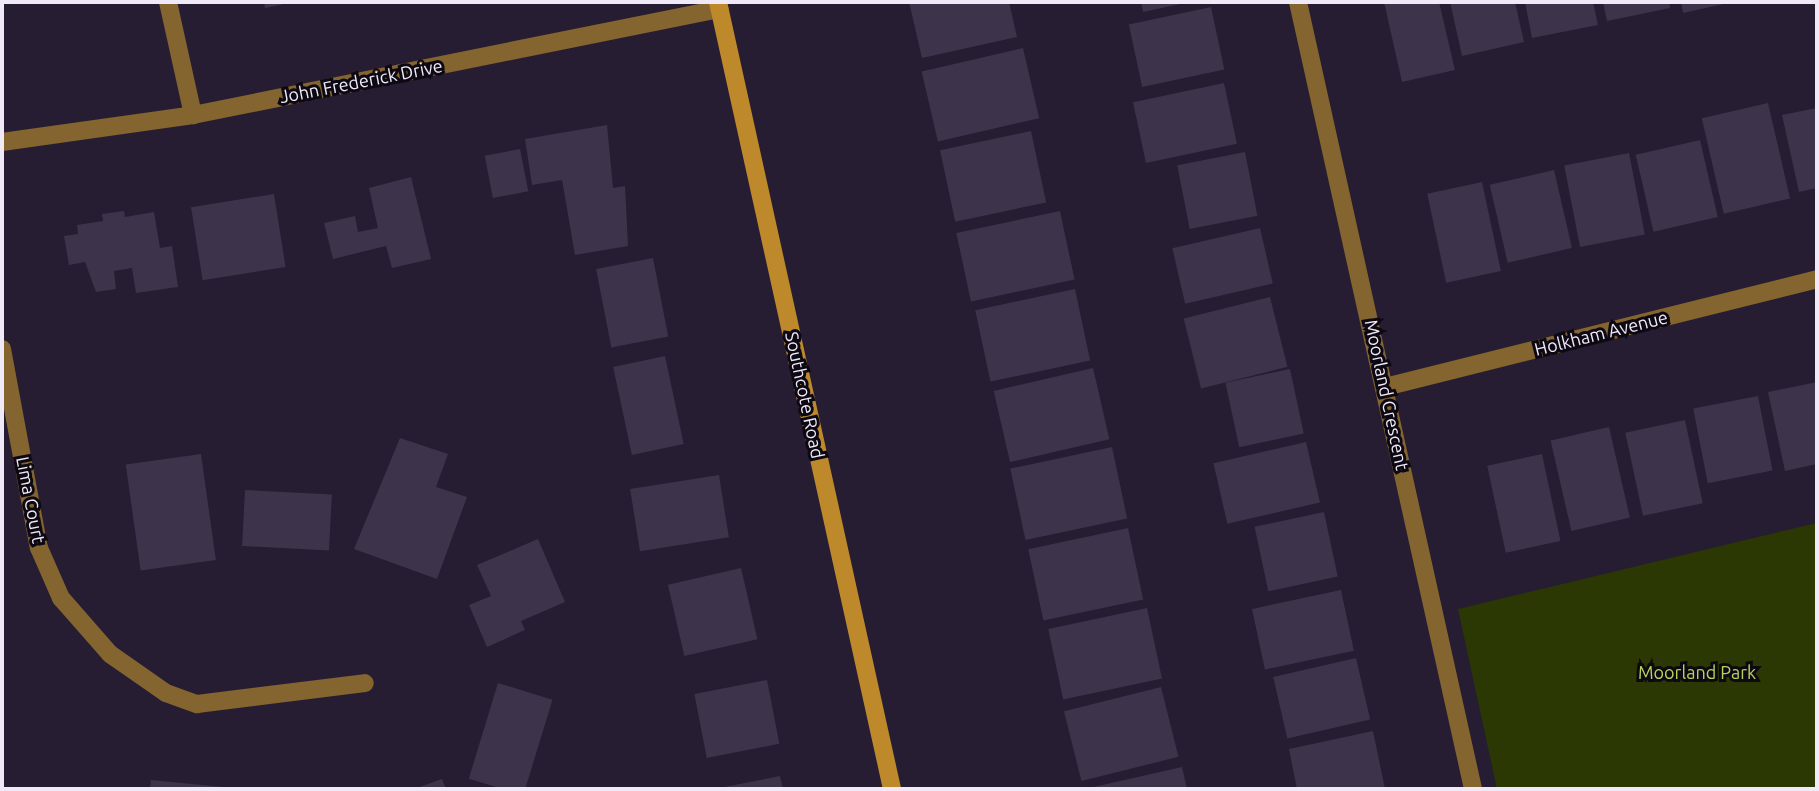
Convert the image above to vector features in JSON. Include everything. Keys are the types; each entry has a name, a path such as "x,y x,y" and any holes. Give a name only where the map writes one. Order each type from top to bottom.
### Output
{"main road":[{"name":"Southcote Road","path":"719,5 892,789"}],"street":[{"path":"168,2 192,115"},
{"name":"Moorland Crescent","path":"1298,2 1473,789"},
{"name":"John Frederick Drive","path":"2,142 192,115 719,5"},
{"name":"Holkham Avenue","path":"1385,387 1817,279"},
{"name":"Lima Court","path":"2,349 39,548 61,598 110,654 136,675 197,704 365,684"}],"green space":[{"name":"Moorland Park","path":"1817,523 1817,789 1497,789 1458,609"}],"building":[{"path":"264,2 289,2 289,3 265,8"},
{"path":"909,2 1009,2 1017,37 922,58"},
{"path":"1141,2 1184,2 1185,3 1143,12"},
{"path":"1384,2 1439,2 1455,70 1402,82"},
{"path":"1450,2 1515,2 1524,42 1462,56"},
{"path":"1525,2 1593,2 1598,25 1532,38"},
{"path":"1603,2 1669,2 1670,8 1607,21"},
{"path":"1681,2 1728,2 1728,3 1683,13"},
{"path":"1211,7 1224,70 1142,87 1129,24"},
{"path":"1023,48 1039,118 938,142 922,71"},
{"path":"1224,83 1237,144 1146,163 1133,102"},
{"path":"1768,103 1790,198 1724,214 1702,118"},
{"path":"1817,108 1817,188 1799,192 1782,115"},
{"path":"607,125 613,188 625,186 628,246 575,255 562,180 532,185 525,139"},
{"path":"1031,131 1046,202 955,222 940,150"},
{"path":"1700,140 1718,217 1653,232 1636,155"},
{"path":"520,149 528,191 493,198 485,156"},
{"path":"1245,152 1257,216 1190,229 1177,165"},
{"path":"1629,153 1645,234 1580,247 1564,166"},
{"path":"1554,170 1572,248 1508,263 1490,185"},
{"path":"411,177 431,259 392,268 386,246 333,259 324,223 355,216 358,232 378,228 369,188"},
{"path":"1482,182 1501,271 1446,283 1427,194"},
{"path":"274,194 286,267 203,280 191,207"},
{"path":"124,211 125,217 154,212 160,248 172,246 178,287 136,293 132,268 114,271 116,289 96,292 85,262 69,265 64,236 78,234 77,225 103,221 102,214"},
{"path":"1060,211 1075,279 971,302 956,233"},
{"path":"1260,228 1273,284 1185,304 1172,248"},
{"path":"653,258 668,337 611,348 596,269"},
{"path":"1075,289 1090,360 990,382 975,310"},
{"path":"1270,297 1287,367 1201,388 1184,319"},
{"path":"665,356 684,444 632,455 613,367"},
{"path":"1093,368 1109,439 1010,462 994,391"},
{"path":"1290,369 1304,434 1239,447 1225,383"},
{"path":"1817,382 1817,464 1785,471 1768,392"},
{"path":"1758,396 1773,471 1708,483 1693,409"},
{"path":"1685,420 1703,503 1643,516 1625,433"},
{"path":"1609,427 1630,518 1571,531 1551,440"},
{"path":"400,438 448,454 436,487 467,497 437,579 354,549"},
{"path":"1306,442 1320,502 1227,524 1213,463"},
{"path":"1112,447 1127,518 1025,540 1010,469"},
{"path":"201,454 216,560 141,571 126,465"},
{"path":"1542,454 1561,541 1506,553 1487,466"},
{"path":"719,475 729,537 640,551 630,489"},
{"path":"245,490 332,495 329,550 242,546"},
{"path":"1324,512 1338,577 1268,591 1255,527"},
{"path":"1128,528 1143,599 1043,621 1028,549"},
{"path":"538,539 565,602 521,621 525,630 487,647 469,605 491,596 477,565"},
{"path":"741,568 757,639 684,656 668,585"},
{"path":"1341,590 1354,651 1265,670 1252,609"},
{"path":"1147,608 1162,678 1063,699 1048,629"},
{"path":"1356,658 1370,719 1287,739 1273,677"},
{"path":"767,680 779,744 707,758 694,694"},
{"path":"498,683 553,700 525,789 503,789 469,779"},
{"path":"1161,687 1178,757 1081,781 1064,711"},
{"path":"1373,731 1385,789 1297,789 1289,749"},
{"path":"1182,767 1187,789 1089,789 1089,788"},
{"path":"780,776 783,789 719,789 719,788"},
{"path":"442,779 446,789 414,789"},
{"path":"151,780 223,787 223,789 150,789"}]}
